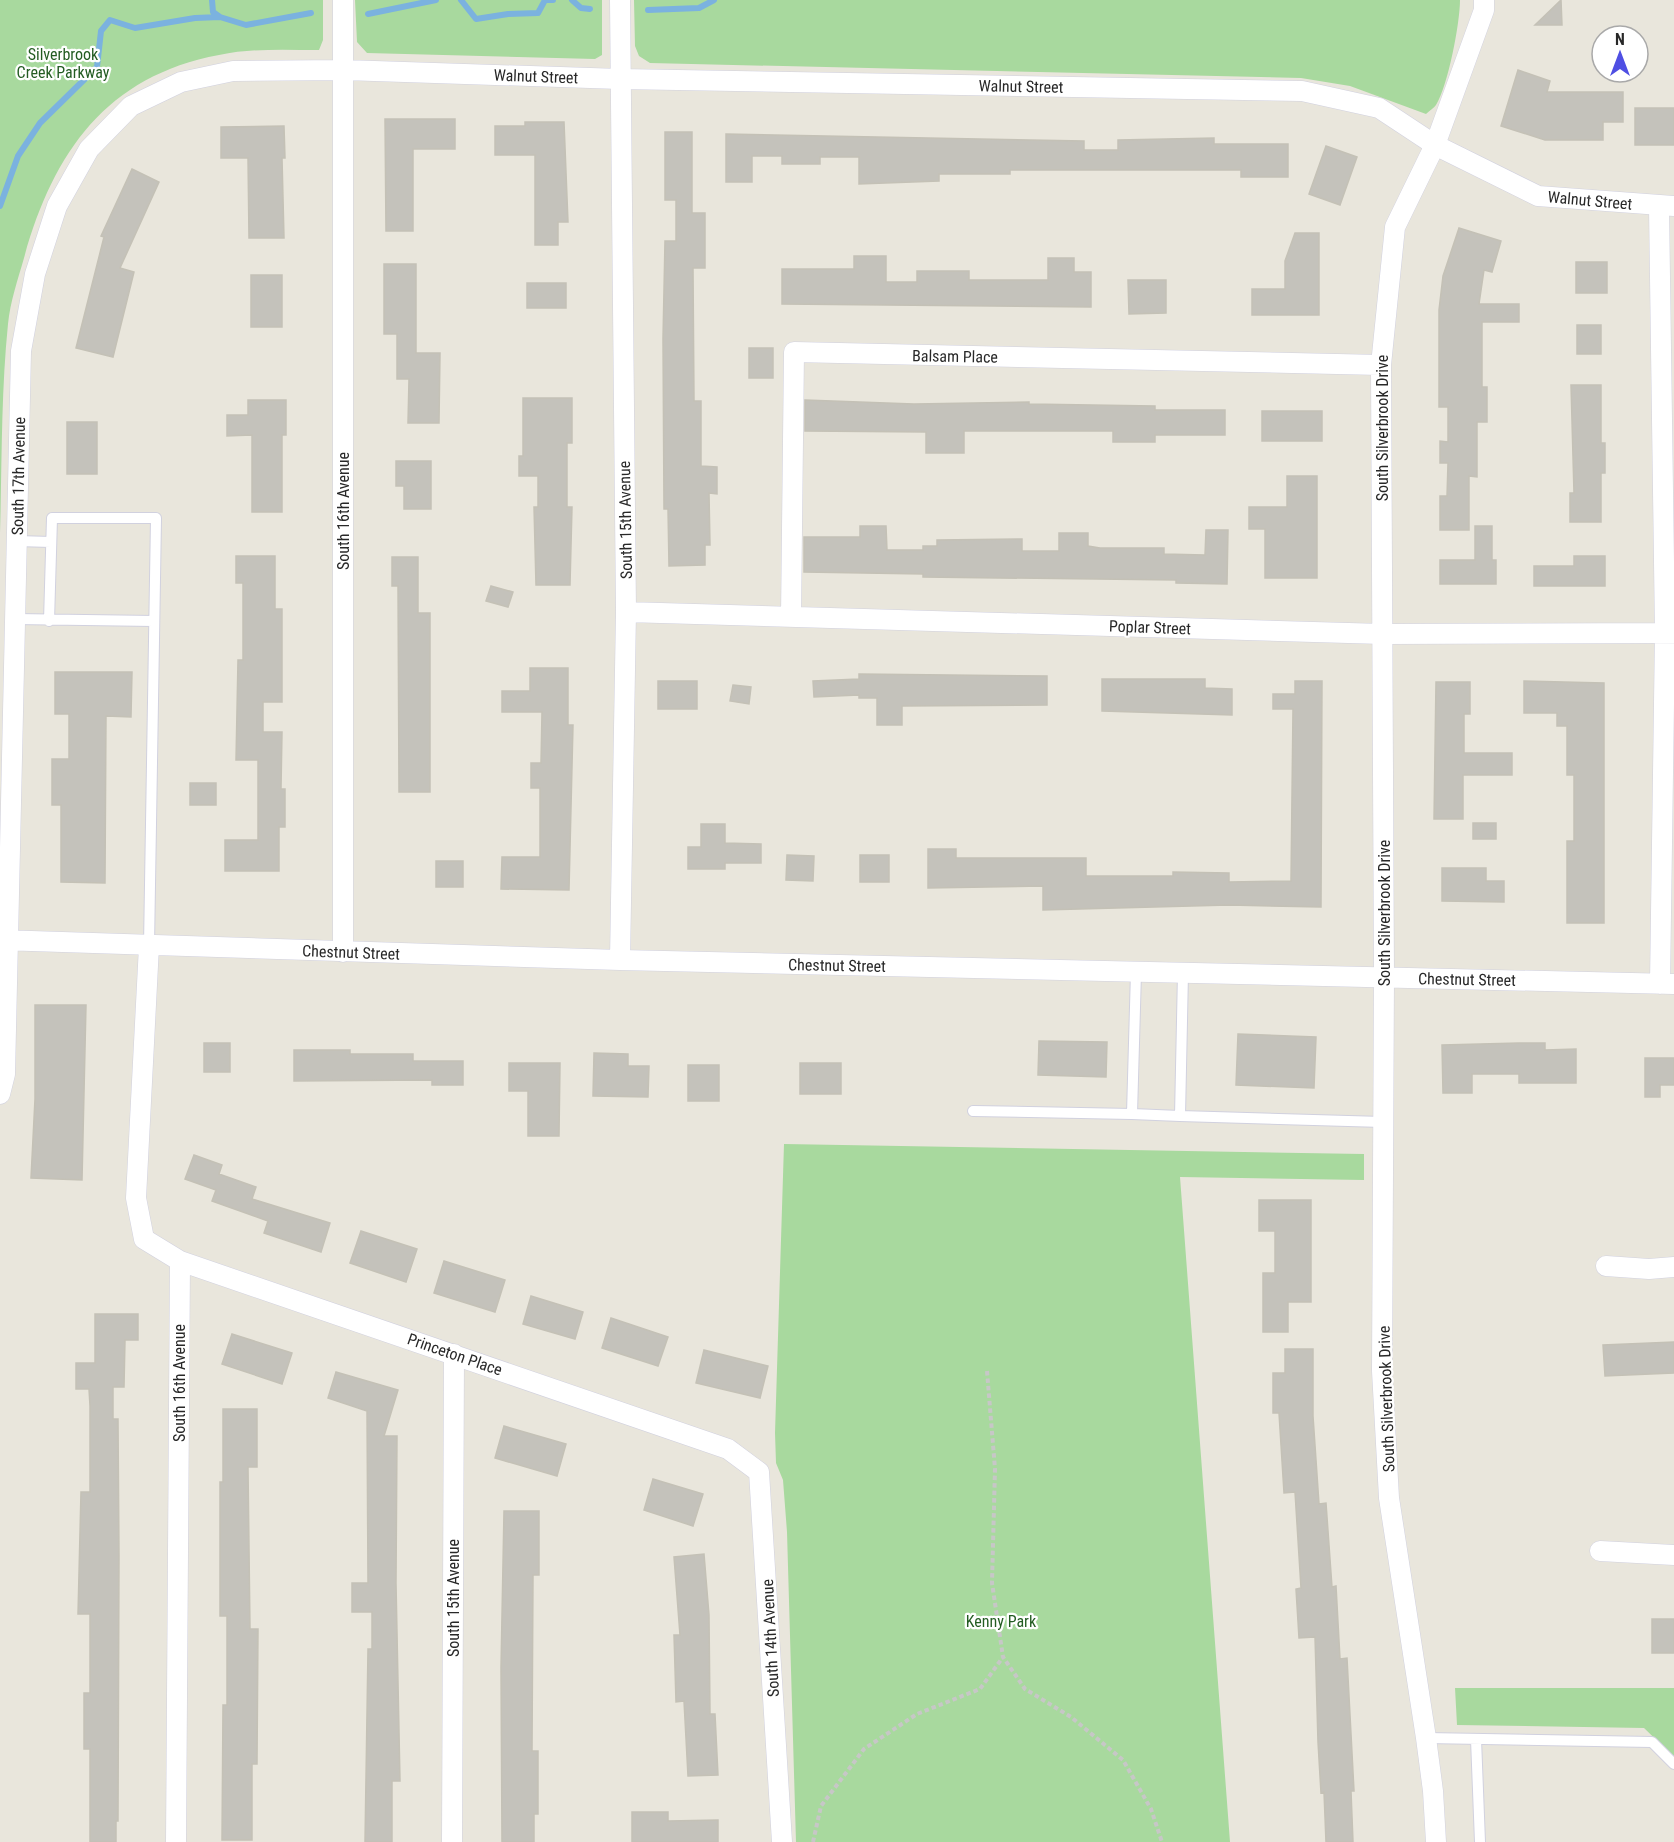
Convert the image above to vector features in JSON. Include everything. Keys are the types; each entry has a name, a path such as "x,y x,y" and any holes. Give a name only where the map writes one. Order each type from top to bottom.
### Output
{"street":[{"name":"South 16th Avenue","path":"343,0 343,952"},
{"name":"South 15th Avenue","path":"620,0 626,612 620,960"},
{"name":"South Silverbrook Drive","path":"1436,1842 1433,1791 1426,1738 1389,1498 1382,1371 1384,977 1381,365 1395,227 1435,145 1484,10 1484,0"},
{"name":"Walnut Street","path":"344,70 620,79 1302,91 1379,108 1435,145 1538,196 1666,206"},
{"name":"South 17th Avenue","path":"0,1094 5,1074 4,940 21,351 33,285 57,206 89,149 131,106 181,82 233,71 344,70"},
{"path":"1666,206 1670,633 1667,984"},
{"name":"Balsam Place","path":"791,617 794,352 1381,365"},
{"name":"Poplar Street","path":"626,612 1383,634 1670,633"},
{"name":"Chestnut Street","path":"4,940 620,960 1667,984"},
{"path":"148,946 136,1198 144,1239 180,1261"},
{"name":"South 16th Avenue","path":"176,1842 180,1261"},
{"name":"Princeton Place","path":"180,1261 728,1449"},
{"path":"1606,1266 1649,1269 1674,1267"},
{"name":"South 15th Avenue","path":"452,1842 454,1354"},
{"name":"South 14th Avenue","path":"728,1449 759,1472 782,1842"},
{"path":"1600,1551 1674,1555"}],"lane":[{"path":"49,621 52,518 156,518 148,946"},
{"path":"17,541 51,542"},
{"path":"15,619 154,621"},
{"path":"1132,1114 1136,972"},
{"path":"1180,1116 1183,973"},
{"path":"973,1111 1383,1122"},
{"path":"1426,1738 1652,1742 1674,1764"},
{"path":"1476,1739 1480,1842"}],"path":[{"path":"987,1371 995,1469 992,1583 1003,1657 1024,1689 1071,1717 1123,1761 1151,1809 1162,1842"},
{"path":"813,1842 821,1806 864,1749 917,1714 980,1689 1003,1657"}],"green space":[{"name":"Silverbrook Creek Parkway","path":"0,0 323,0 323,40 319,50 244,51 179,65 145,81 115,101 90,125 69,153 51,185 36,220 10,307 4,376 0,533"},
{"path":"355,0 602,0 602,55 595,59 367,53 357,42"},
{"path":"634,0 1460,0 1456,38 1445,84 1436,105 1426,114 1350,86 1301,78 650,63 639,56 635,46"},
{"name":"Kenny Park","path":"784,1144 1364,1154 1364,1180 1180,1177 1230,1842 796,1842 787,1532 783,1480 776,1463 775,1433"},
{"path":"1455,1688 1674,1688 1674,1757 1644,1728 1457,1725"}],"building":[{"path":"1561,0 1562,25 1535,25"},
{"path":"1518,70 1550,81 1547,92 1623,92 1623,122 1603,122 1603,140 1545,140 1501,126"},
{"path":"1635,108 1674,108 1674,145 1635,145"},
{"path":"385,119 455,119 455,149 413,149 413,231 386,231"},
{"path":"525,122 564,122 568,222 558,222 558,245 535,245 535,155 495,155 495,126 525,126"},
{"path":"284,126 285,158 282,158 284,238 249,238 248,158 221,158 221,127"},
{"path":"665,132 692,132 692,213 705,213 705,268 693,268 694,401 701,401 701,466 717,467 717,494 709,493 710,545 705,545 705,565 669,566 668,509 664,509 663,339 665,241 676,241 676,200 665,200"},
{"path":"726,134 1084,141 1084,150 1118,150 1118,140 1214,138 1214,144 1288,144 1288,177 1241,177 1241,170 1010,170 1010,174 939,174 939,181 859,184 859,157 820,157 820,164 782,164 782,156 752,156 752,182 726,182"},
{"path":"1326,146 1357,157 1340,205 1309,194"},
{"path":"132,169 159,182 120,268 134,272 113,357 76,348 104,237 101,236"},
{"path":"1459,228 1501,241 1492,272 1484,270 1479,304 1519,304 1519,322 1482,322 1482,387 1487,387 1487,422 1477,422 1477,477 1469,476 1469,530 1440,530 1440,496 1447,496 1448,463 1440,463 1440,441 1448,442 1448,407 1439,407 1439,310 1443,276"},
{"path":"1295,233 1319,233 1319,315 1252,315 1252,289 1285,289 1285,261"},
{"path":"854,256 886,256 886,282 917,282 917,271 969,271 969,280 1048,280 1048,258 1074,258 1074,272 1091,272 1091,307 782,304 782,269 854,269"},
{"path":"1576,262 1607,262 1607,293 1576,293"},
{"path":"384,264 416,264 416,353 440,353 439,423 408,423 409,379 397,379 397,334 384,334"},
{"path":"251,275 282,275 282,327 251,327"},
{"path":"1128,280 1166,280 1166,313 1129,314"},
{"path":"527,283 566,283 566,308 527,308"},
{"path":"1577,325 1601,325 1601,354 1577,354"},
{"path":"749,348 773,348 773,378 749,378"},
{"path":"1571,385 1601,385 1601,443 1605,443 1605,473 1601,473 1601,522 1570,522 1570,493 1574,493"},
{"path":"523,398 572,398 572,443 567,443 567,507 572,507 570,585 536,585 534,507 538,507 538,476 519,476 519,456 523,456"},
{"path":"248,400 286,400 286,435 282,435 282,512 252,512 252,435 227,436 227,415 248,415"},
{"path":"805,400 914,404 1029,402 1029,404 1155,406 1155,410 1225,410 1225,435 1155,435 1155,442 1113,442 1113,431 964,431 964,453 926,453 926,432 805,431"},
{"path":"1262,411 1322,411 1322,441 1262,441"},
{"path":"67,422 97,422 97,474 67,474"},
{"path":"396,461 431,461 431,509 404,509 404,486 396,486"},
{"path":"1287,476 1317,476 1317,578 1265,578 1265,529 1249,529 1249,507 1287,507"},
{"path":"860,526 886,526 887,550 923,550 923,546 937,546 937,540 1022,539 1022,551 1059,551 1059,533 1088,533 1088,546 1164,548 1164,554 1205,555 1206,530 1228,530 1227,584 1176,583 1176,580 923,577 923,574 804,572 804,537 860,537"},
{"path":"1475,526 1492,526 1492,560 1496,560 1496,584 1440,584 1440,560 1475,560"},
{"path":"236,556 275,556 275,609 282,609 282,702 263,702 263,732 282,732 281,789 285,789 285,827 279,827 279,871 225,871 225,840 258,840 258,760 236,760 238,660 243,660 243,583 236,583"},
{"path":"1574,556 1605,556 1605,586 1534,586 1534,566 1574,566"},
{"path":"392,557 418,557 418,613 430,613 430,792 399,792 398,586 392,586"},
{"path":"491,586 513,592 508,607 486,601"},
{"path":"530,668 568,668 568,725 573,725 569,890 501,889 502,857 540,857 540,788 531,788 531,763 541,763 542,712 502,712 502,691 530,691"},
{"path":"55,672 132,672 131,717 106,716 105,883 61,882 61,805 52,805 52,759 69,759 69,714 55,714"},
{"path":"859,674 1047,676 1047,705 902,706 902,725 877,725 877,698 859,698 859,695 814,697 813,681 859,679"},
{"path":"1102,679 1205,679 1205,688 1232,689 1232,715 1102,711"},
{"path":"658,681 697,681 697,709 658,709"},
{"path":"1295,681 1322,681 1321,907 1229,905 1043,910 1043,886 928,888 928,849 956,849 956,858 1086,858 1086,876 1173,876 1173,872 1229,873 1229,882 1291,881 1293,709 1273,709 1273,694 1295,694"},
{"path":"1524,681 1604,683 1604,923 1567,923 1567,841 1574,841 1574,775 1567,775 1567,726 1557,726 1557,713 1524,713"},
{"path":"1436,682 1470,682 1470,714 1464,714 1464,753 1512,753 1512,775 1463,775 1463,819 1434,819"},
{"path":"733,685 751,687 749,704 730,701"},
{"path":"190,783 216,783 216,805 190,805"},
{"path":"1473,823 1496,823 1496,839 1473,839"},
{"path":"701,824 725,824 725,843 761,844 761,863 725,863 725,869 688,869 688,847 701,847"},
{"path":"787,855 814,856 813,881 786,880"},
{"path":"860,855 889,855 889,882 860,882"},
{"path":"436,861 463,861 463,887 436,887"},
{"path":"1442,868 1486,868 1486,881 1504,881 1504,902 1442,901"},
{"path":"35,1005 86,1005 82,1180 31,1178 35,1099"},
{"path":"1238,1034 1316,1037 1314,1088 1236,1085"},
{"path":"1039,1041 1107,1042 1106,1077 1038,1075"},
{"path":"204,1043 230,1043 230,1072 204,1072"},
{"path":"1545,1043 1545,1050 1576,1049 1576,1083 1519,1083 1519,1074 1472,1074 1472,1093 1443,1093 1442,1045"},
{"path":"294,1050 350,1050 350,1054 413,1054 413,1061 463,1061 463,1085 432,1085 432,1080 294,1081"},
{"path":"594,1053 628,1054 628,1066 649,1066 648,1097 593,1096"},
{"path":"1645,1058 1674,1058 1674,1085 1660,1085 1660,1097 1645,1097"},
{"path":"509,1063 560,1063 559,1136 528,1136 528,1091 509,1091"},
{"path":"800,1063 841,1063 841,1094 800,1094"},
{"path":"688,1065 719,1065 719,1101 688,1101"},
{"path":"194,1155 222,1165 219,1174 256,1187 252,1199 330,1223 321,1252 264,1233 268,1221 212,1201 216,1190 185,1179"},
{"path":"1259,1200 1311,1200 1311,1302 1288,1302 1288,1332 1263,1332 1263,1273 1275,1273 1275,1231 1259,1231"},
{"path":"361,1231 417,1249 406,1282 350,1263"},
{"path":"444,1261 505,1280 495,1312 434,1293"},
{"path":"531,1296 583,1312 575,1339 523,1324"},
{"path":"95,1314 138,1314 138,1340 125,1340 124,1387 113,1387 113,1419 118,1419 119,1556 116,1842 90,1842 90,1749 84,1749 84,1693 90,1693 90,1614 78,1614 81,1492 90,1492 90,1406 89,1389 76,1389 76,1363 95,1363"},
{"path":"611,1318 668,1337 658,1366 602,1348"},
{"path":"232,1334 292,1353 282,1384 222,1364"},
{"path":"1674,1342 1674,1373 1605,1376 1603,1345"},
{"path":"1285,1349 1313,1349 1313,1416 1319,1504 1326,1503 1332,1587 1336,1586 1340,1659 1347,1658 1354,1791 1351,1791 1353,1842 1326,1842 1324,1792 1321,1793 1318,1742 1315,1637 1299,1638 1296,1589 1301,1588 1295,1492 1284,1493 1279,1413 1273,1413 1273,1373 1285,1373"},
{"path":"704,1350 768,1366 760,1398 696,1383"},
{"path":"336,1372 398,1390 384,1436 397,1436 396,1583 400,1781 392,1781 392,1842 365,1842 368,1649 372,1649 372,1612 352,1612 352,1583 368,1583 367,1411 328,1398"},
{"path":"223,1409 257,1409 257,1467 248,1467 250,1629 258,1629 257,1764 252,1764 252,1840 222,1840 223,1705 227,1705 227,1616 220,1616 220,1482 223,1482"},
{"path":"504,1426 566,1444 557,1476 495,1458"},
{"path":"653,1479 703,1494 693,1526 644,1510"},
{"path":"504,1511 539,1511 539,1575 533,1575 532,1751 538,1751 538,1814 534,1814 534,1842 502,1842 501,1668"},
{"path":"704,1554 709,1615 710,1714 715,1714 718,1775 688,1776 684,1701 676,1702 674,1635 680,1635 674,1557"},
{"path":"1652,1619 1674,1619 1674,1653 1652,1653"},
{"path":"632,1812 668,1812 668,1821 718,1820 718,1842 632,1842"}],"waterway":[{"path":"212,0 213,12 220,17"},
{"path":"368,14 436,0"},
{"path":"461,0 476,19 508,14 538,13 545,0 553,0"},
{"path":"572,0 581,8 590,9"},
{"path":"648,10 699,8 714,0"},
{"path":"0,206 18,156 40,123 97,67 101,31 110,20 135,28 195,18 220,17 246,25 311,13"}]}
